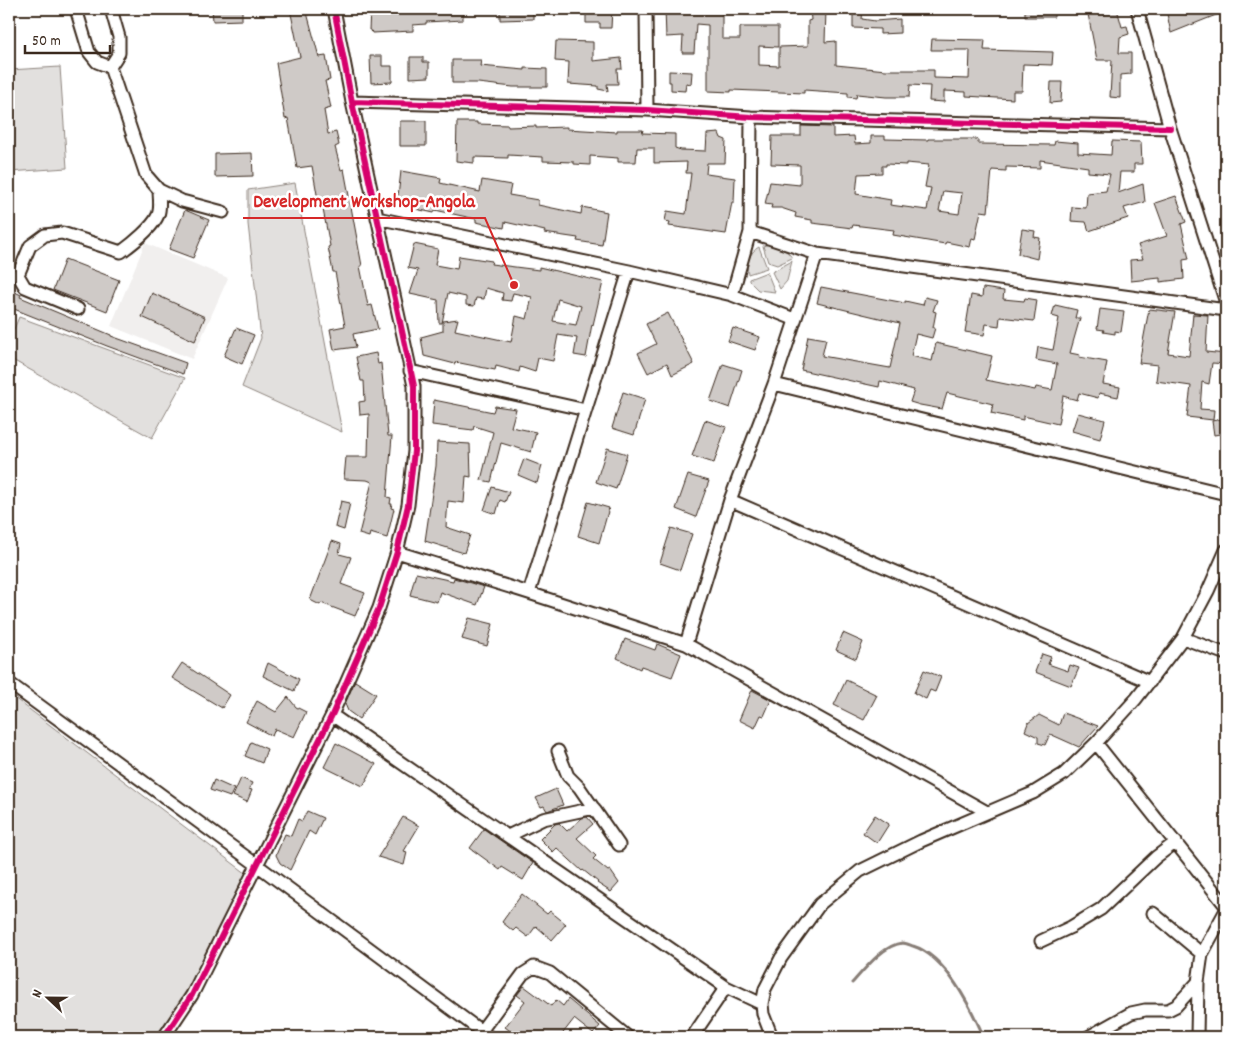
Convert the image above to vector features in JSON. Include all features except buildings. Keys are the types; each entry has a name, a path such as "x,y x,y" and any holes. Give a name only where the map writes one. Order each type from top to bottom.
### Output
{"street":[{"path":"76,9 89,52 97,62 110,67"},
{"path":"110,67 119,53 118,37 111,9"},
{"path":"164,1037 192,995 332,715 379,608 397,552 408,505 414,451 414,386 352,102 334,9"},
{"path":"646,9 647,110"},
{"path":"1137,9 1170,128 1226,303"},
{"path":"110,67 146,174 159,190 182,201 223,212"},
{"path":"352,102 647,110 751,117 1170,128"},
{"path":"732,296 750,232 751,117"},
{"path":"78,309 25,287 18,275 30,246 45,236 62,233 121,252 133,243 158,214 159,190"},
{"path":"377,218 629,271 732,296 794,319"},
{"path":"750,232 817,254 1226,310"},
{"path":"686,644 730,500 774,384 817,254"},
{"path":"529,593 629,271"},
{"path":"410,371 586,410"},
{"path":"774,384 1226,494"},
{"path":"730,500 1150,682"},
{"path":"772,1037 763,1014 762,1004 765,989 781,958 820,904 860,871 921,841 1033,793 1064,774 1136,700 1183,638 1208,591 1226,550"},
{"path":"397,552 686,644 987,812"},
{"path":"1183,638 1226,654"},
{"path":"9,683 257,864 485,1034 523,974 534,967 550,973 628,1037"},
{"path":"332,715 726,987 762,1004"},
{"path":"1096,743 1176,842 1226,908 1202,954 1198,982 1197,1037"},
{"path":"558,751 568,776 579,787 619,845"},
{"path":"508,836 524,827 544,820 594,808"},
{"path":"1042,941 1071,927 1101,909 1156,857 1176,842"},
{"path":"1153,913 1202,954"},
{"path":"1088,1037 1131,1013 1145,1010 1168,1010 1176,1006 1198,982"},
{"path":"692,1037 726,987"}],"shaded area":[{"path":"60,67 67,168 9,172 9,70"},
{"path":"295,183 342,432 242,387 261,338 248,224 248,190"},
{"path":"145,243 228,278 192,359 111,326"},
{"path":"769,244 785,250 792,258 777,265 768,262 763,246"},
{"path":"759,247 767,268 748,274 749,259"},
{"path":"792,261 787,281 780,289 772,272"},
{"path":"767,272 775,292 758,290 749,281 749,279"},
{"path":"19,317 185,378 152,438 9,358 9,327 14,329"},
{"path":"9,694 251,877 164,1037 9,1037"}],"waterway":[{"path":"852,983 874,959 888,948 902,943 913,946 936,960 947,972 965,998 984,1037"}],"cycle path":[{"path":"164,1037 192,995 332,715 379,608 397,552 408,505 414,451 414,386 352,102 334,9"},
{"path":"352,102 647,110 751,117 1170,128"}],"place":[{"name":"Development Workshop-Angola","path":"514,285"}]}
